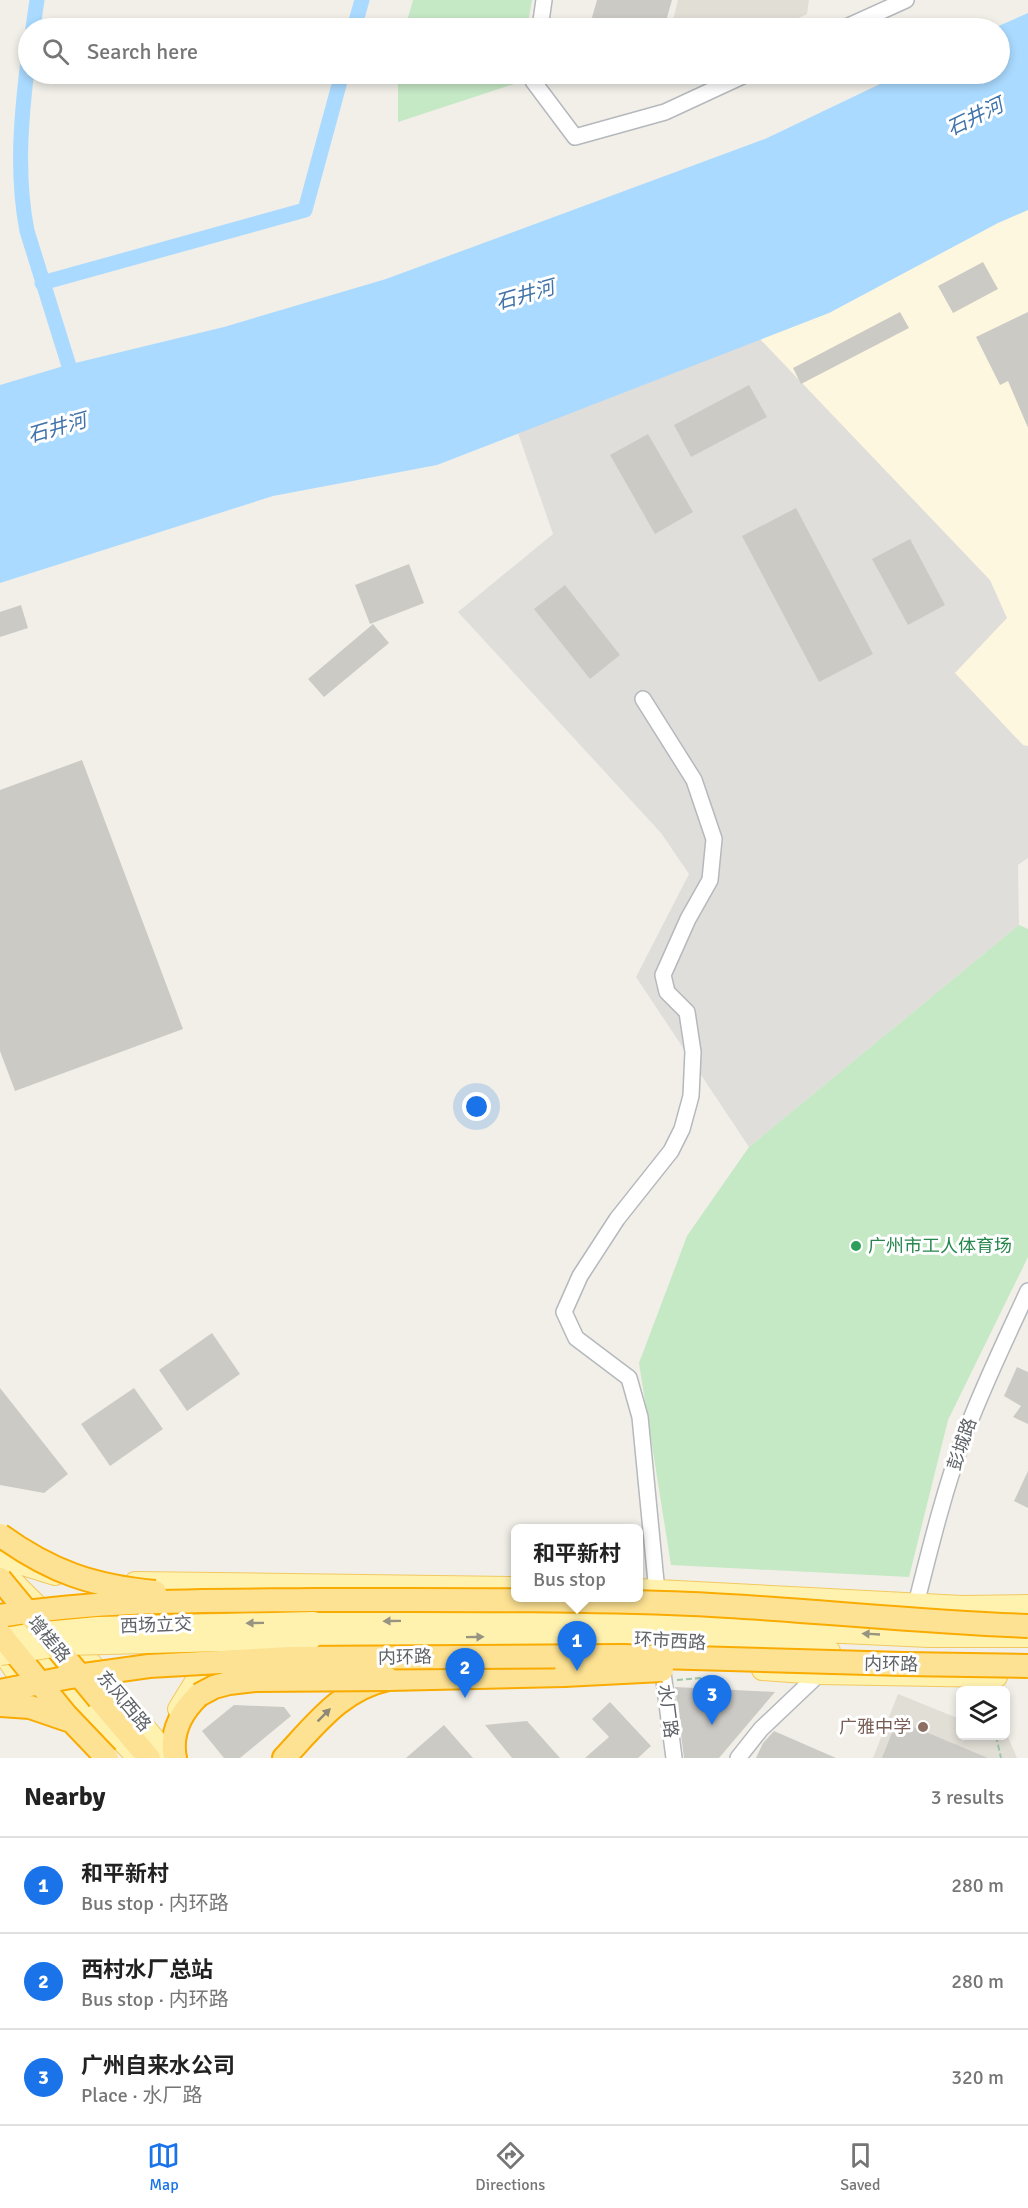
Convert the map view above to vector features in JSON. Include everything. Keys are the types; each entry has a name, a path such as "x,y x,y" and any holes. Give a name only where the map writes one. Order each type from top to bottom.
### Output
{"highway":[{"path":"0,1535 35,1558 72,1575 136,1590 196,1594 511,1598"},
{"name":"增槎路","path":"3,1566 99,1699 166,1757"},
{"path":"0,1615 121,1604 252,1600 511,1599"},
{"path":"637,1602 1028,1626"},
{"path":"0,1634 65,1714 106,1758"},
{"name":"内环路","path":"0,1691 70,1677 140,1667 291,1658 622,1656 1028,1666"},
{"path":"166,1757 180,1719 187,1707 199,1695 214,1687 229,1683 255,1680 564,1676 816,1662"},
{"path":"284,1758 322,1717 350,1693 388,1679"},
{"path":"0,1703 42,1710 69,1721 94,1736 121,1758"}],"main road":[{"path":"3,1566 108,1582 295,1583 511,1600"},
{"name":"东风西路","path":"3,1566 79,1648 166,1757"},
{"path":"90,1741 75,1692 75,1669 79,1648 88,1624 101,1615 170,1609 439,1595 511,1588"},
{"path":"647,1590 916,1604 958,1611 1028,1605"},
{"path":"0,1596 17,1621 24,1639 22,1658 3,1669"},
{"path":"780,1629 834,1599"},
{"path":"534,1602 612,1609 660,1623"},
{"path":"0,1615 138,1758"},
{"name":"环市西路","path":"312,1631 569,1620 929,1637 1028,1637"},
{"name":"西场立交","path":"0,1639 34,1633 98,1627 312,1631"},
{"path":"0,1629 15,1634 89,1675 208,1667 347,1662 501,1661 662,1665 816,1662 1028,1677"},
{"name":"环市西路","path":"312,1631 430,1638 552,1636 615,1638 816,1662 1028,1655"},
{"name":"西场立交","path":"3,1669 36,1648 312,1631"},
{"path":"347,1662 430,1638"},
{"path":"615,1638 662,1665"},
{"path":"0,1649 3,1669 44,1701 106,1758"},
{"path":"166,1757 172,1722 194,1683 208,1667"}],"street":[{"path":"541,18 544,0"},
{"path":"866,18 906,0"},
{"path":"535,84 575,137 665,111 725,84"},
{"path":"643,699 694,780 714,839 710,880 688,919 663,975 667,992 687,1012 693,1052 691,1096 682,1129 671,1151 617,1219 580,1276 564,1312 576,1338 629,1378 640,1417 647,1590 660,1623"},
{"name":"彭城路","path":"916,1604 934,1532 962,1442 1028,1291"},
{"path":"881,1602 910,1610 1028,1616"},
{"path":"170,1609 160,1622 158,1635 159,1643 172,1669"},
{"path":"929,1637 958,1611"},
{"path":"738,1758 816,1662"},
{"name":"水厂路","path":"662,1665 674,1758"},
{"path":"0,1703 20,1706 43,1714 90,1741"},
{"path":"0,1714 42,1722 90,1741"}],"path":[{"path":"997,1740 1001,1758"}],"shaded area":[{"path":"678,0 809,0 807,14 798,18 674,18"},
{"path":"1028,210 1028,746 1023,746 954,673 1007,618 760,339 829,313 998,223"},
{"path":"760,339 990,580 1007,618 955,673 1023,745 1028,746 1028,858 1018,865 1019,925 749,1147 636,977 689,874 661,833 458,612 553,534 518,433"},
{"name":"广雅中学","path":"898,1694 956,1717 956,1740 1009,1740 1017,1758 873,1758"}],"green space":[{"path":"413,0 532,0 529,18 408,18"},
{"path":"398,84 514,84 398,122"},
{"name":"广州市工人体育场","path":"1019,925 1028,929 1028,1257 948,1420 909,1577 671,1565 639,1363 687,1236 749,1147"}],"water":[{"name":"石井河","path":"1028,13 1028,210 998,223 829,313 437,465 273,496 0,583 0,385 67,365 224,327 386,279 765,139 880,84 1010,84 1010,21"}],"building":[{"path":"597,0 672,0 667,18 592,18"},
{"path":"983,262 998,289 953,313 938,286"},
{"path":"900,312 909,328 801,384 793,368"},
{"path":"1028,312 1028,428 1008,381 1000,385 976,337"},
{"path":"749,385 767,417 691,457 674,425"},
{"path":"648,434 693,512 655,534 610,455"},
{"path":"796,508 873,654 819,682 742,536"},
{"path":"910,539 945,605 908,625 872,559"},
{"path":"409,564 424,603 370,624 355,585"},
{"path":"565,585 620,655 590,679 534,609"},
{"path":"21,605 28,628 0,637 0,612"},
{"path":"373,624 389,643 324,697 308,679"},
{"path":"82,760 183,1029 15,1091 0,1051 0,790"},
{"path":"212,1333 240,1374 187,1411 159,1370"},
{"path":"1017,1367 1028,1372 1028,1424 1013,1417 1021,1406 1004,1396"},
{"path":"0,1388 68,1474 44,1493 0,1485"},
{"path":"134,1388 163,1429 110,1466 81,1424"},
{"path":"1028,1471 1028,1508 1014,1501"},
{"path":"675,1687 775,1692 719,1758 684,1758"},
{"path":"610,1702 651,1746 638,1758 585,1758 609,1737 592,1719"},
{"path":"234,1705 284,1707 291,1716 240,1758 224,1758 202,1731"},
{"path":"897,1720 988,1758 882,1758"},
{"path":"527,1721 560,1758 512,1758 485,1725"},
{"path":"444,1725 473,1758 406,1758"},
{"path":"774,1731 836,1758 756,1758 763,1743"}],"waterway":[{"path":"34,18 37,0"},
{"path":"357,18 362,0"},
{"path":"25,84 21,167 27,231 74,382"},
{"path":"42,283 305,210 339,84"}],"place":[{"name":"广州市工人体育场","path":"856,1246"},
{"name":"和平新村","path":"577,1671"},
{"name":"西村水厂总站","path":"465,1698"},
{"name":"广州自来水公司","path":"712,1725"},
{"name":"广雅中学","path":"923,1727"}]}
